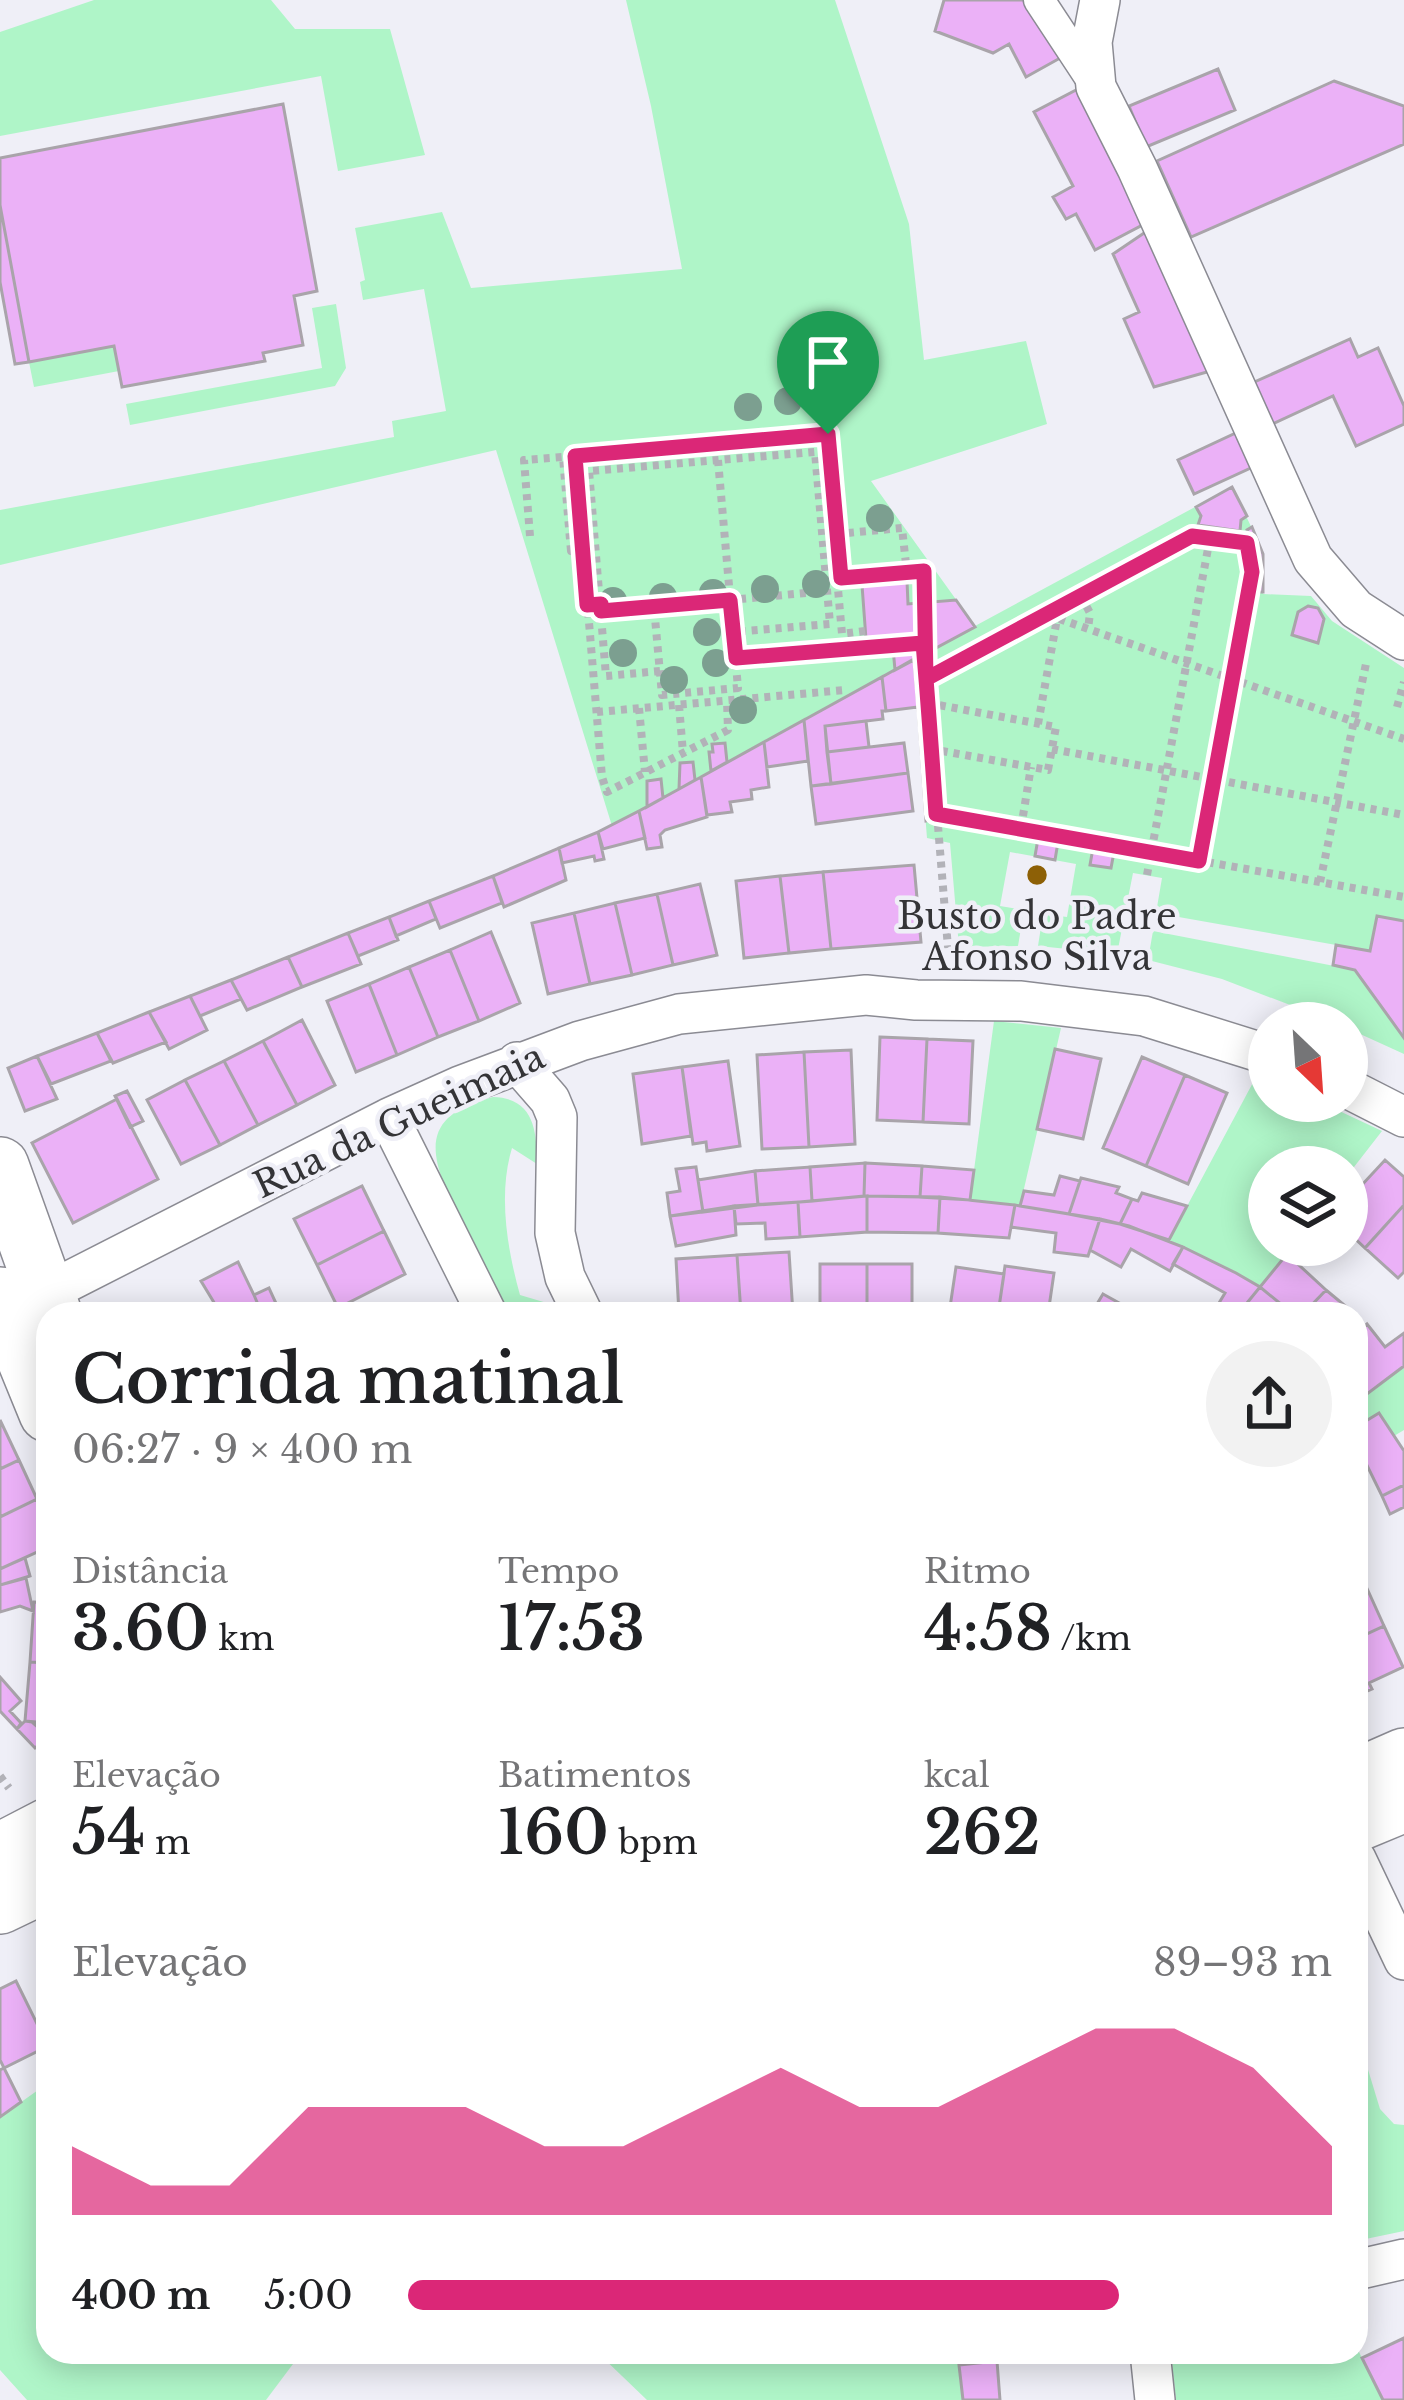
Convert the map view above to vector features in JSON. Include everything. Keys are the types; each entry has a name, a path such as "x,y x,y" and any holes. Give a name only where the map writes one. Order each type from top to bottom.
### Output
{"main road":[{"path":"0,1166 32,1301"},
{"path":"1368,1773 1404,1757"},
{"path":"1368,1818 1404,1804"},
{"path":"0,1852 28,1808"},
{"path":"0,1905 36,1888"}],"street":[{"path":"1040,0 1096,87 1137,168 1312,559 1387,642"},
{"path":"1096,87 1092,42 1100,0"},
{"name":"Rua da Gueimaia","path":"32,1301 389,1118 517,1062 679,1014 866,994 1096,1007 1178,1023 1248,1048"},
{"path":"517,1062 550,1100 556,1117 555,1233 565,1277 577,1302"},
{"path":"1368,1099 1404,1117"},
{"path":"389,1118 481,1302"},
{"path":"1368,1884 1404,1960"},
{"path":"1368,2267 1404,2259"},
{"path":"1151,2364 1155,2400"}],"path":[{"path":"530,536 524,460 828,434 836,534 830,624 733,632"},
{"path":"660,671 607,676 590,471 815,452 842,634 866,631"},
{"path":"575,456 602,778 608,792 728,730 727,700"},
{"path":"563,457 571,551 583,550"},
{"path":"654,607 662,695 738,688 718,460"},
{"path":"836,534 902,528 907,573"},
{"path":"926,679 1052,616 1192,536 1247,543 1252,572 1199,861"},
{"path":"1147,875 1210,538"},
{"path":"587,605 654,607 730,600 924,571 923,643 948,948"},
{"path":"1081,596 1090,614 1088,629"},
{"path":"1052,616 1404,739"},
{"path":"1038,724 1052,616"},
{"path":"1320,882 1353,722 1387,642"},
{"path":"736,658 923,643"},
{"path":"1397,707 1404,682"},
{"path":"597,712 845,690"},
{"path":"928,704 1056,727 1048,770 932,749"},
{"path":"679,705 683,753"},
{"path":"639,708 645,773"},
{"path":"1052,748 1404,815"},
{"path":"1021,828 1030,767"},
{"path":"936,814 1404,897"},
{"path":"0,1776 28,1808"}],"green space":[{"path":"94,0 271,0 295,29 390,29 425,155 338,171 321,76 0,136 0,32"},
{"path":"626,0 835,0 909,224 924,360 1026,341 1047,424 871,481 975,626 1232,487 1259,543 1263,594 1311,596 1332,621 1404,668 1404,921 1377,916 1370,951 1156,913 1162,878 1133,873 1117,954 1038,946 1043,914 1067,917 1076,864 1010,852 1000,906 1024,910 1018,946 959,947 950,843 927,838 913,660 612,826 496,450 0,565 0,510 394,437 392,421 446,411 424,289 363,300 360,282 365,280 355,228 442,212 471,288 682,269"},
{"path":"336,304 346,368 335,386 130,425 126,404 322,368 312,308"},
{"path":"114,346 119,371 34,387 29,362"},
{"path":"1153,931 1355,970 1404,1038 1404,1054 1368,1038 1368,1002 1282,1002 1222,979 1148,960"},
{"path":"994,1021 1061,1028 1020,1206 970,1200"},
{"path":"1248,1092 1248,1122 1363,1122 1382,1131 1368,1149 1248,1146 1248,1266 1276,1266 1260,1287 1169,1240"},
{"path":"493,1097 507,1099 530,1118 537,1164 512,1148 505,1202 520,1295 544,1302 504,1302 442,1180 436,1144 440,1129 467,1106"},
{"path":"1404,1366 1404,1430 1394,1436 1379,1413 1368,1420 1368,1376"},
{"path":"1368,2070 1380,2109 1394,2124 1404,2125 1404,2231 1368,2238"},
{"path":"36,2092 36,2364 293,2364 266,2400 27,2400 0,2370 0,2117"},
{"path":"610,2364 962,2364 963,2400 647,2400"},
{"path":"1172,2364 1365,2364 1383,2400 1176,2400"}],"building":[{"path":"944,0 1032,0 1062,57 1026,77 1009,44 993,53 935,31"},
{"path":"1218,69 1235,110 1146,147 1129,106"},
{"path":"1334,81 1404,106 1404,144 1191,237 1157,161"},
{"path":"1078,89 1148,222 1095,250 1076,214 1066,219 1053,197 1073,186 1034,112"},
{"path":"283,104 317,291 294,296 303,345 263,353 265,361 122,387 114,346 29,362 0,205 0,158"},
{"path":"0,205 29,362 15,364 0,282"},
{"path":"1150,229 1214,370 1154,387 1124,319 1139,312 1113,254"},
{"path":"1350,339 1358,357 1378,348 1404,406 1404,424 1356,446 1333,396 1268,426 1250,384"},
{"path":"1240,431 1255,466 1194,494 1178,460"},
{"path":"1232,487 1247,516 1241,520 1240,531 1198,525 1201,516 1196,507"},
{"path":"1252,527 1263,554 1263,592 1258,592 1256,556 1247,530"},
{"path":"907,581 908,604 956,600 975,627 895,670 892,637 866,639 862,585"},
{"path":"1308,606 1318,608 1324,619 1318,643 1292,635 1298,612"},
{"path":"914,659 918,707 886,711 882,677"},
{"path":"882,677 883,719 825,726 831,784 811,786 804,720"},
{"path":"916,677 920,677 931,820 926,821"},
{"path":"804,720 808,761 767,767 764,742"},
{"path":"866,721 869,747 827,752 825,726"},
{"path":"764,742 769,787 751,790 752,799 730,802 732,812 707,815 701,777"},
{"path":"725,743 727,762 711,771 712,744"},
{"path":"904,743 908,773 831,784 827,752"},
{"path":"693,762 695,780 679,789 680,763"},
{"path":"908,773 913,811 816,824 811,786"},
{"path":"701,777 707,817 665,830 660,835 662,847 647,849 639,811"},
{"path":"661,779 663,798 647,807 647,781"},
{"path":"639,811 645,838 603,849 598,832"},
{"path":"598,832 604,859 595,861 594,856 562,863 559,848"},
{"path":"1038,839 1058,842 1055,860 1035,856"},
{"path":"559,848 566,880 504,907 493,876"},
{"path":"1093,848 1114,852 1111,868 1090,865"},
{"path":"914,865 921,942 831,949 823,872"},
{"path":"823,872 831,949 789,953 780,876"},
{"path":"493,876 502,903 440,928 429,901"},
{"path":"780,876 789,953 744,958 736,881"},
{"path":"700,884 717,955 673,965 657,894"},
{"path":"657,894 673,965 632,975 615,903"},
{"path":"429,901 436,919 396,936 389,917"},
{"path":"615,903 632,975 590,984 574,913"},
{"path":"574,913 590,984 548,994 532,923"},
{"path":"1377,916 1404,921 1404,1038 1355,970 1333,965 1336,945 1370,951"},
{"path":"389,917 398,940 358,956 348,933"},
{"path":"491,932 520,1003 479,1021 450,950"},
{"path":"348,933 361,964 302,987 288,957"},
{"path":"450,950 479,1021 438,1037 409,967"},
{"path":"288,957 302,987 247,1010 231,980"},
{"path":"409,967 438,1037 397,1055 369,984"},
{"path":"231,980 241,999 200,1016 190,996"},
{"path":"369,984 397,1055 356,1072 327,1001"},
{"path":"190,996 207,1030 169,1049 149,1012"},
{"path":"149,1012 166,1042 113,1063 97,1033"},
{"path":"302,1020 335,1085 297,1105 263,1041"},
{"path":"97,1033 111,1061 51,1084 37,1056"},
{"path":"880,1037 927,1039 923,1122 877,1120"},
{"path":"927,1039 973,1041 969,1124 923,1122"},
{"path":"263,1041 297,1105 258,1125 224,1061"},
{"path":"1055,1049 1101,1059 1083,1139 1037,1129"},
{"path":"851,1050 855,1144 809,1147 804,1052"},
{"path":"804,1052 809,1147 762,1149 757,1055"},
{"path":"37,1056 57,1099 25,1111 8,1068"},
{"path":"1142,1057 1185,1075 1146,1166 1103,1148"},
{"path":"224,1061 258,1125 220,1145 185,1080"},
{"path":"728,1061 740,1146 707,1151 706,1142 693,1144 682,1067"},
{"path":"682,1067 691,1136 642,1144 633,1074"},
{"path":"1185,1075 1227,1093 1188,1184 1146,1166"},
{"path":"185,1080 220,1145 181,1164 147,1100"},
{"path":"127,1091 143,1121 130,1127 115,1096"},
{"path":"117,1099 158,1179 73,1223 32,1143"},
{"path":"1385,1160 1404,1177 1404,1205 1368,1245 1368,1178"},
{"path":"865,1163 864,1196 812,1201 810,1167"},
{"path":"865,1163 922,1166 920,1197 864,1196"},
{"path":"922,1166 974,1170 970,1200 920,1197"},
{"path":"696,1167 703,1212 670,1216 667,1193 680,1191 676,1169"},
{"path":"810,1167 812,1201 758,1205 755,1171"},
{"path":"755,1171 758,1205 703,1212 698,1180"},
{"path":"1060,1176 1080,1181 1069,1214 1020,1206 1024,1191 1054,1195"},
{"path":"1081,1178 1119,1187 1116,1193 1132,1199 1120,1224 1069,1214"},
{"path":"362,1186 384,1231 317,1265 294,1219"},
{"path":"1142,1193 1187,1206 1169,1240 1120,1224 1132,1199 1138,1201"},
{"path":"867,1196 867,1232 800,1237 798,1202"},
{"path":"867,1196 940,1197 938,1233 867,1232"},
{"path":"940,1197 1015,1205 1009,1238 938,1233"},
{"path":"798,1202 800,1237 766,1239 765,1223 736,1224 734,1206"},
{"path":"1015,1205 1100,1219 1088,1256 1054,1252 1056,1233 1011,1227"},
{"path":"1404,1205 1404,1272 1398,1278 1368,1251 1368,1245"},
{"path":"734,1206 736,1235 676,1246 670,1216"},
{"path":"1100,1219 1183,1247 1170,1271 1131,1249 1121,1267 1090,1250"},
{"path":"384,1231 405,1274 350,1302 335,1302 317,1265"},
{"path":"1183,1247 1260,1287 1248,1302 1220,1302 1225,1293 1173,1264"},
{"path":"789,1252 792,1302 740,1302 737,1255"},
{"path":"737,1255 740,1302 678,1302 676,1259"},
{"path":"238,1262 256,1302 214,1302 201,1281"},
{"path":"820,1264 867,1264 867,1302 820,1302"},
{"path":"867,1264 912,1264 912,1302 867,1302"},
{"path":"1005,1266 1054,1273 1050,1302 1000,1302"},
{"path":"1277,1266 1300,1266 1326,1290 1314,1302 1278,1302 1260,1287"},
{"path":"956,1267 1004,1274 1000,1302 951,1302"},
{"path":"1260,1287 1278,1302 1248,1302"},
{"path":"269,1288 275,1302 257,1302 254,1295"},
{"path":"1326,1290 1340,1302 1314,1302"},
{"path":"1368,1325 1385,1347 1404,1333 1404,1366 1368,1393"},
{"path":"1379,1413 1404,1451 1404,1485 1382,1496 1368,1467 1368,1420"},
{"path":"0,1420 19,1460 0,1469"},
{"path":"19,1460 36,1499 0,1517 0,1469"},
{"path":"1404,1485 1404,1507 1390,1514 1382,1496"},
{"path":"36,1499 36,1552 0,1569 0,1517"},
{"path":"25,1558 30,1576 0,1585 0,1569"},
{"path":"26,1578 33,1611 20,1606 0,1612 0,1585"},
{"path":"1368,1591 1384,1626 1368,1633"},
{"path":"34,1602 36,1602 36,1662 30,1662"},
{"path":"1384,1626 1403,1667 1369,1683 1372,1689 1368,1691 1368,1633"},
{"path":"30,1662 36,1662 36,1722 25,1721"},
{"path":"0,1677 21,1701 10,1711 21,1723 17,1729 0,1711"},
{"path":"25,1721 36,1726 36,1747 35,1748 17,1729"},
{"path":"16,1981 36,2022 36,2052 4,2068 0,2060 0,1989"},
{"path":"4,2068 21,2102 0,2117 0,2070"},
{"path":"1404,2338 1404,2400 1383,2400 1365,2364 1368,2355"},
{"path":"997,2364 1000,2400 963,2400 959,2365"}],"place":[{"name":"Busto do Padre Afonso Silva","path":"1037,875"}],"route":[{"path":"828,434 841,578 924,571 926,679 1192,536 1247,543 1252,572 1199,861 936,814 923,643 736,658 730,600 601,611 601,604 587,605 575,456 828,434"}]}
